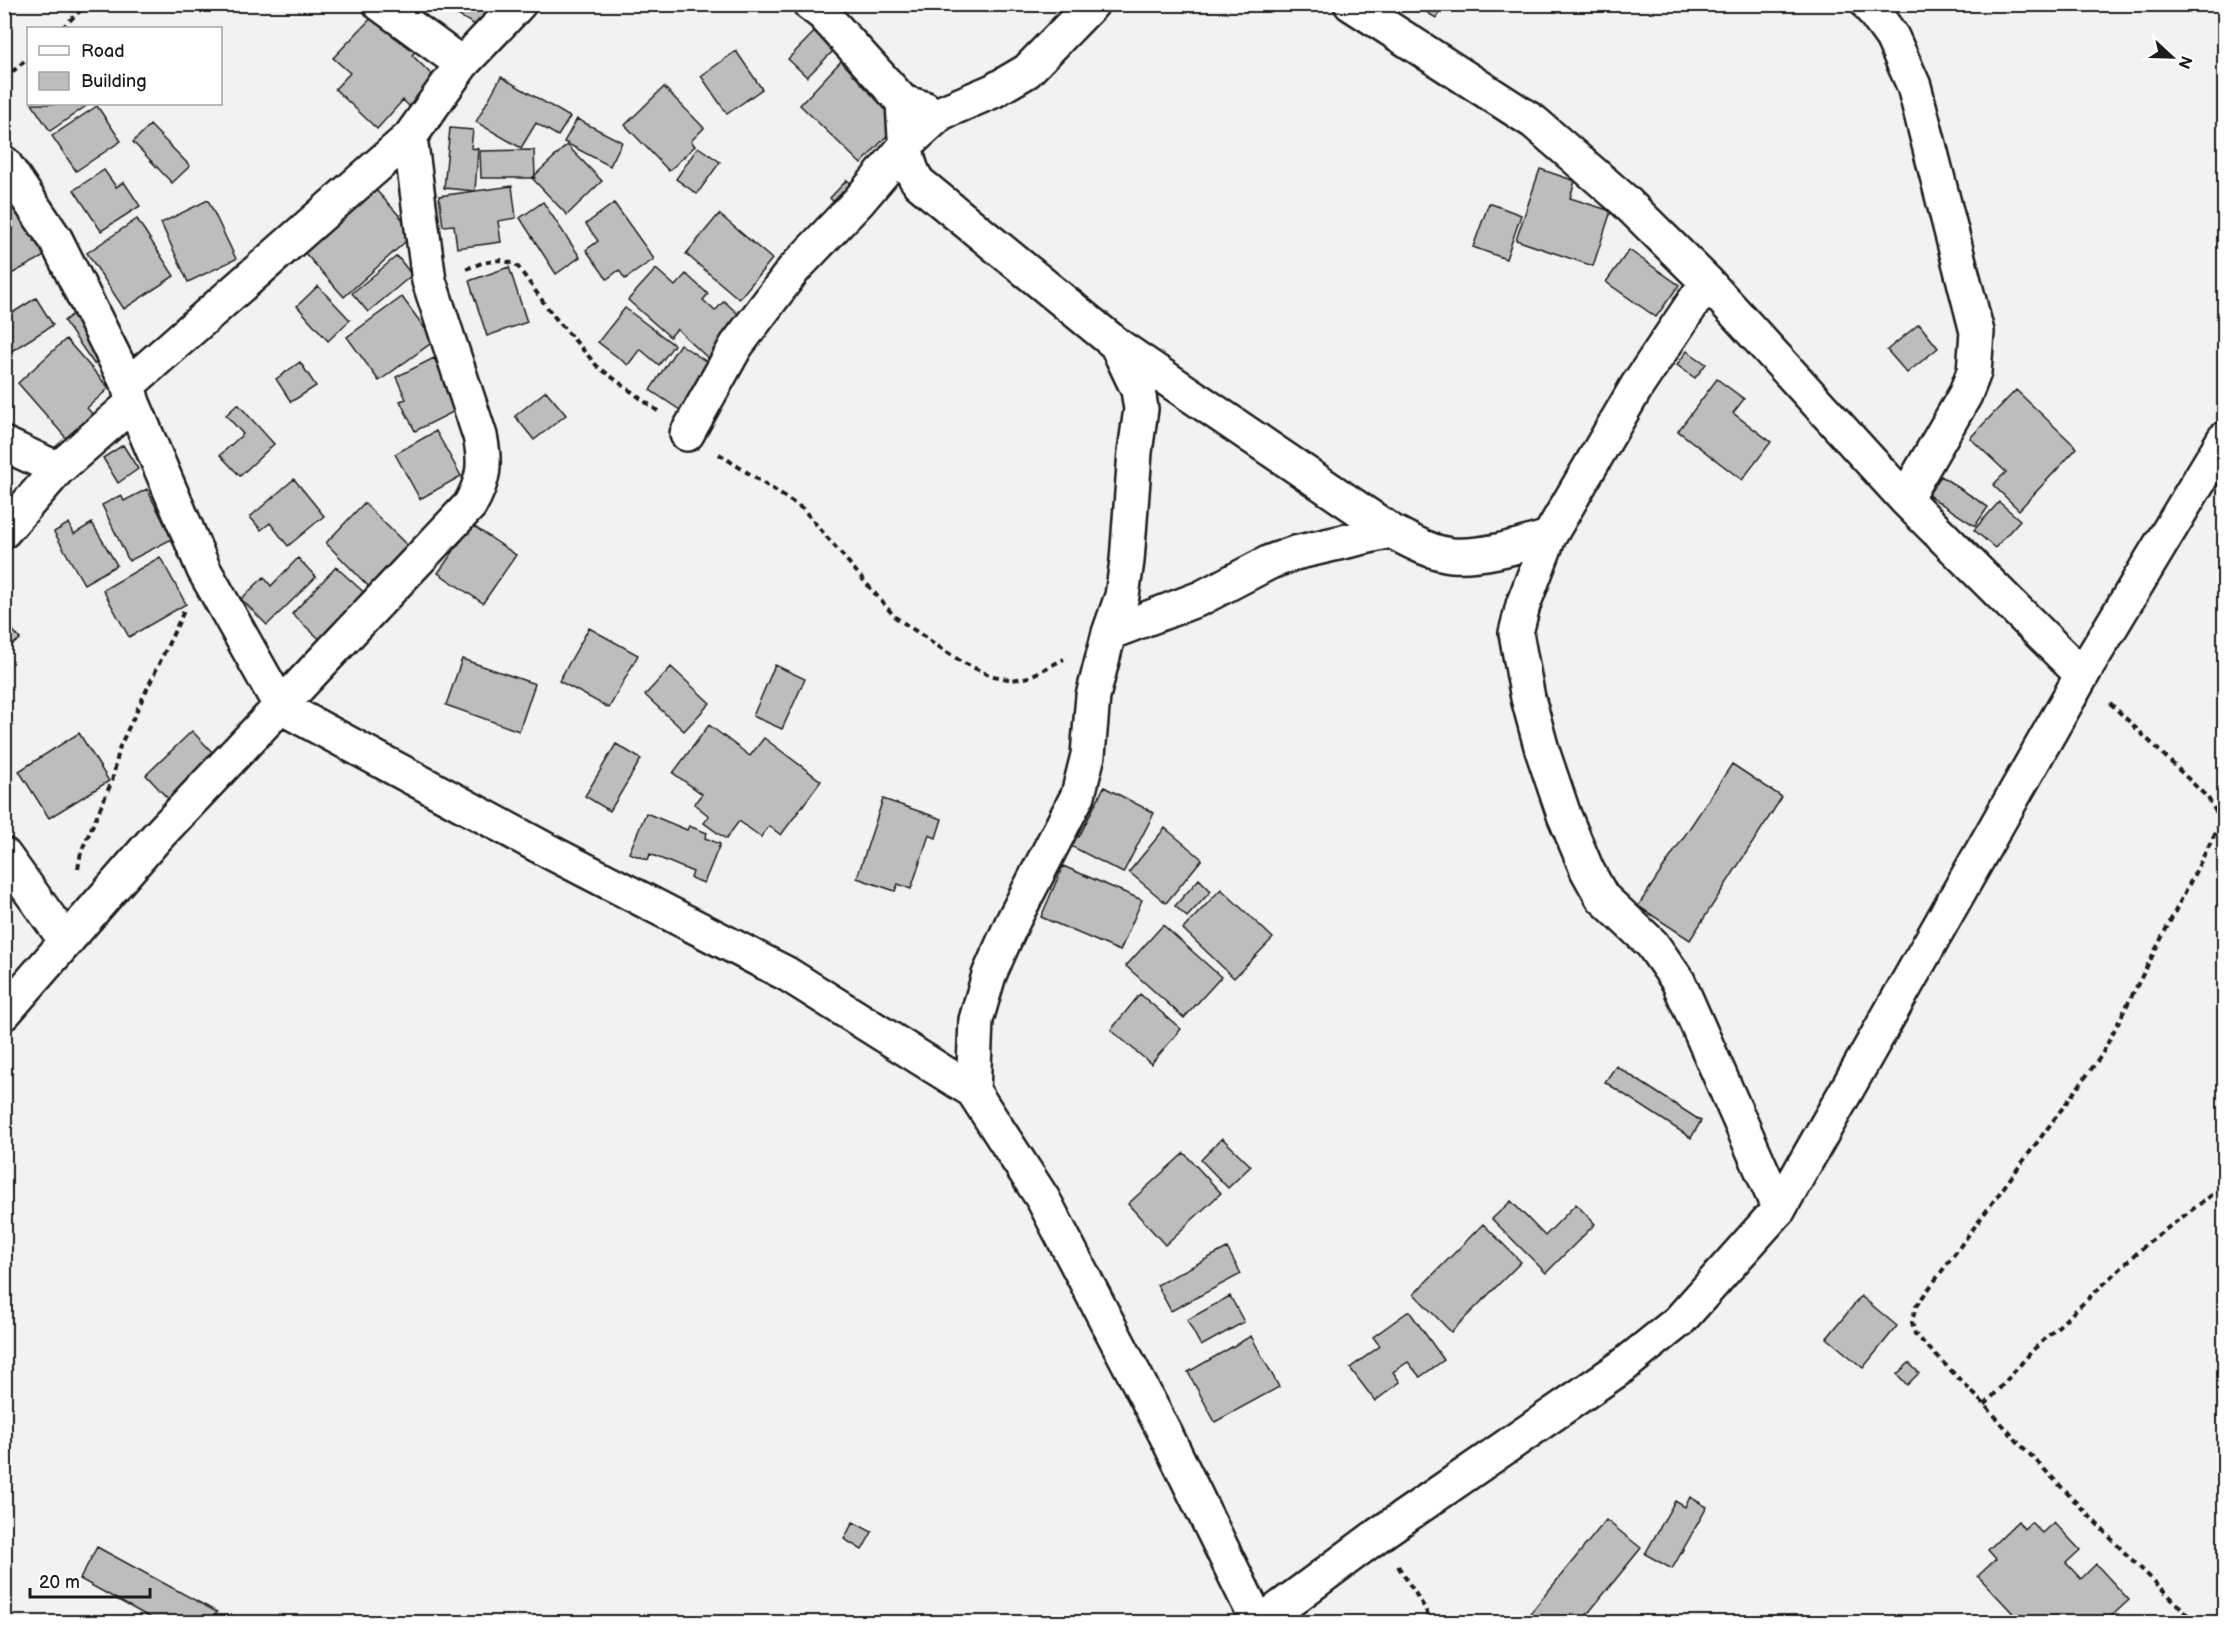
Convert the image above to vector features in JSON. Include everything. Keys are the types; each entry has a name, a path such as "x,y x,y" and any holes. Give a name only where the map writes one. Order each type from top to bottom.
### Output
{"street":[{"path":"380,4 462,64"},
{"path":"4,531 58,469 130,394 410,137 462,64 519,4"},
{"path":"810,4 830,21 903,102 941,113"},
{"path":"687,434 736,346 788,278 858,202 907,144 941,113 993,91 1028,71 1092,4"},
{"path":"1868,4 1892,37 1914,86 1977,332 1974,372 1965,394 1905,499"},
{"path":"1360,7 1534,122 1625,201 1707,282 1905,499 2082,675"},
{"path":"903,102 908,162 919,183 1013,258 1047,290 1116,344 1391,531 1421,547 1451,555 1490,553 1549,537"},
{"path":"4,1012 155,839 470,504 481,485 484,452 480,436 429,281 410,137"},
{"path":"4,163 56,240 130,394 204,570 281,707 554,854 787,974 973,1091 1043,1199 1166,1433 1259,1623 1377,1536 1623,1366 1679,1321 1779,1209 2082,675 2224,439"},
{"path":"1707,282 1637,386 1549,537 1523,605 1516,633 1528,698 1557,793 1587,870 1602,897 1652,944 1678,981 1779,1209"},
{"path":"973,1091 976,1020 989,975 1012,923 1078,795 1088,755 1093,696 1109,633 1122,596 1141,409 1137,390 1116,344"},
{"path":"4,444 58,469"},
{"path":"1109,633 1201,598 1270,562 1295,553 1391,531"},
{"path":"4,855 66,941"}],"path":[{"path":"63,27 87,4"},
{"path":"4,79 27,59"},
{"path":"429,281 482,263 500,260 516,264 552,314 597,366 687,434 803,509 895,617 960,661 989,675 1012,680 1029,677 1109,633"},
{"path":"77,874 81,852 112,781 120,746 204,570"},
{"path":"2082,675 2208,798 2224,826"},
{"path":"2196,1623 2033,1458 1915,1334 1912,1322 1916,1306 2101,1056 2222,820"},
{"path":"1985,1405 2032,1350 2150,1241 2224,1186"},
{"path":"1377,1536 1426,1610 1429,1623"}],"building":[{"path":"438,4 489,4 477,26"},
{"path":"1413,4 1444,4 1436,18"},
{"path":"378,11 418,49 412,55 436,79 410,107 403,100 377,129 335,89 350,73 333,58"},
{"path":"821,25 840,44 807,77 788,59"},
{"path":"736,51 762,89 727,114 701,76"},
{"path":"843,59 903,118 861,164 800,105"},
{"path":"501,77 570,117 558,136 536,123 521,148 476,122"},
{"path":"664,87 704,128 691,141 695,146 669,171 625,125"},
{"path":"33,105 88,105 50,131"},
{"path":"97,106 121,141 76,171 52,136"},
{"path":"577,119 622,142 610,166 564,142"},
{"path":"150,125 190,166 172,183 133,142"},
{"path":"450,128 473,130 471,148 478,149 475,191 444,188"},
{"path":"567,145 602,181 567,215 532,178"},
{"path":"698,147 720,162 697,194 676,179"},
{"path":"534,150 535,178 481,178 480,151"},
{"path":"1540,169 1575,181 1570,198 1611,211 1593,266 1516,240"},
{"path":"104,170 116,187 124,182 140,206 101,231 74,190"},
{"path":"847,180 860,192 842,211 830,198"},
{"path":"512,186 516,218 498,221 501,242 457,248 454,225 443,226 439,196"},
{"path":"375,189 415,233 344,297 305,253"},
{"path":"208,200 236,259 188,282 161,223"},
{"path":"22,202 50,253 4,278 4,212"},
{"path":"543,202 580,257 556,274 520,218"},
{"path":"614,203 654,259 625,279 619,270 607,279 586,250 598,241 586,224"},
{"path":"1489,203 1521,215 1506,259 1473,247"},
{"path":"719,214 772,259 739,299 686,254"},
{"path":"137,219 174,276 124,309 87,253"},
{"path":"1629,250 1679,285 1656,317 1606,282"},
{"path":"397,256 412,275 368,312 352,293"},
{"path":"509,267 527,322 487,336 469,281"},
{"path":"656,269 675,286 686,274 708,294 703,300 715,311 724,301 748,323 712,362 677,329 670,337 628,300"},
{"path":"318,286 350,320 328,341 297,306"},
{"path":"402,297 434,341 379,381 347,337"},
{"path":"36,298 53,325 10,352 4,344 4,318"},
{"path":"625,308 674,345 659,365 640,349 628,365 598,342"},
{"path":"76,312 105,356 94,364 64,321"},
{"path":"1919,324 1938,348 1907,373 1887,350"},
{"path":"66,339 109,388 87,408 100,422 73,446 18,383"},
{"path":"680,344 719,370 689,416 650,390"},
{"path":"1687,351 1706,364 1695,378 1677,365"},
{"path":"434,358 459,409 415,431 400,401 406,399 396,377"},
{"path":"300,362 316,386 291,402 276,379"},
{"path":"1717,379 1744,399 1733,413 1771,442 1742,480 1678,431"},
{"path":"2016,390 2077,448 2019,510 1993,485 2006,472 1970,438"},
{"path":"546,391 566,415 534,440 515,416"},
{"path":"238,404 274,444 240,476 220,455 243,434 226,415"},
{"path":"436,431 461,476 420,499 395,454"},
{"path":"123,445 138,469 118,483 103,458"},
{"path":"1941,476 1988,507 1975,526 1928,495"},
{"path":"294,479 324,516 288,546 270,523 261,530 250,517"},
{"path":"147,489 172,539 129,561 102,505 121,495 124,501"},
{"path":"1999,502 2020,520 1995,548 1974,530"},
{"path":"364,503 411,549 371,589 326,543"},
{"path":"69,523 74,534 92,523 117,565 84,584 54,532"},
{"path":"472,525 516,555 483,603 438,573"},
{"path":"160,557 186,604 129,637 103,590"},
{"path":"298,558 316,577 267,625 241,599 264,577 271,586"},
{"path":"336,567 369,597 325,644 292,614"},
{"path":"4,619 20,639 4,651"},
{"path":"589,628 638,655 609,708 559,681"},
{"path":"462,659 535,684 519,731 446,705"},
{"path":"775,665 805,679 782,729 753,716"},
{"path":"671,667 710,703 684,731 645,695"},
{"path":"709,725 750,756 764,738 821,781 781,835 769,826 761,837 739,821 726,839 704,823 709,816 694,804 702,794 673,773"},
{"path":"192,731 216,756 170,801 146,775"},
{"path":"79,733 109,781 49,818 19,771"},
{"path":"616,744 641,759 610,811 585,796"},
{"path":"1732,764 1782,797 1690,940 1638,906"},
{"path":"1104,787 1154,813 1123,873 1069,845 1075,835 1079,837"},
{"path":"883,799 942,819 936,838 929,835 911,889 898,884 895,891 857,878"},
{"path":"646,813 687,830 689,826 707,833 705,838 720,844 704,883 691,878 693,872 650,854 648,860 629,853"},
{"path":"1165,828 1202,859 1166,903 1129,872"},
{"path":"1063,866 1142,900 1120,951 1041,917"},
{"path":"1199,879 1211,891 1187,917 1175,906"},
{"path":"1221,889 1273,938 1234,978 1183,929"},
{"path":"1163,925 1221,977 1184,1018 1126,966"},
{"path":"1140,994 1181,1029 1151,1064 1111,1030"},
{"path":"1616,1066 1701,1121 1691,1138 1605,1082"},
{"path":"1222,1138 1251,1166 1228,1188 1201,1160"},
{"path":"1184,1153 1221,1193 1165,1245 1128,1204"},
{"path":"1511,1201 1545,1236 1576,1204 1595,1224 1546,1273 1492,1219"},
{"path":"1483,1224 1521,1262 1451,1332 1414,1294"},
{"path":"1227,1248 1241,1274 1171,1311 1157,1285"},
{"path":"1230,1296 1244,1322 1201,1346 1187,1320"},
{"path":"1861,1296 1897,1326 1863,1368 1827,1338"},
{"path":"1409,1311 1444,1360 1420,1377 1408,1362 1393,1372 1400,1382 1375,1401 1350,1368 1380,1346 1373,1337"},
{"path":"1251,1336 1279,1387 1215,1422 1188,1372"},
{"path":"1909,1363 1919,1373 1907,1385 1897,1374"},
{"path":"1690,1497 1707,1507 1672,1569 1645,1554 1675,1501 1685,1507"},
{"path":"1606,1520 1641,1548 1581,1622 1523,1622"},
{"path":"2018,1521 2024,1529 2031,1522 2042,1533 2054,1522 2080,1550 2066,1563 2081,1579 2096,1564 2129,1600 2105,1622 2021,1622 1978,1576 1996,1559 1988,1550"},
{"path":"853,1522 872,1532 862,1550 844,1539"},
{"path":"97,1547 217,1612 212,1622 158,1622 80,1579"}]}
